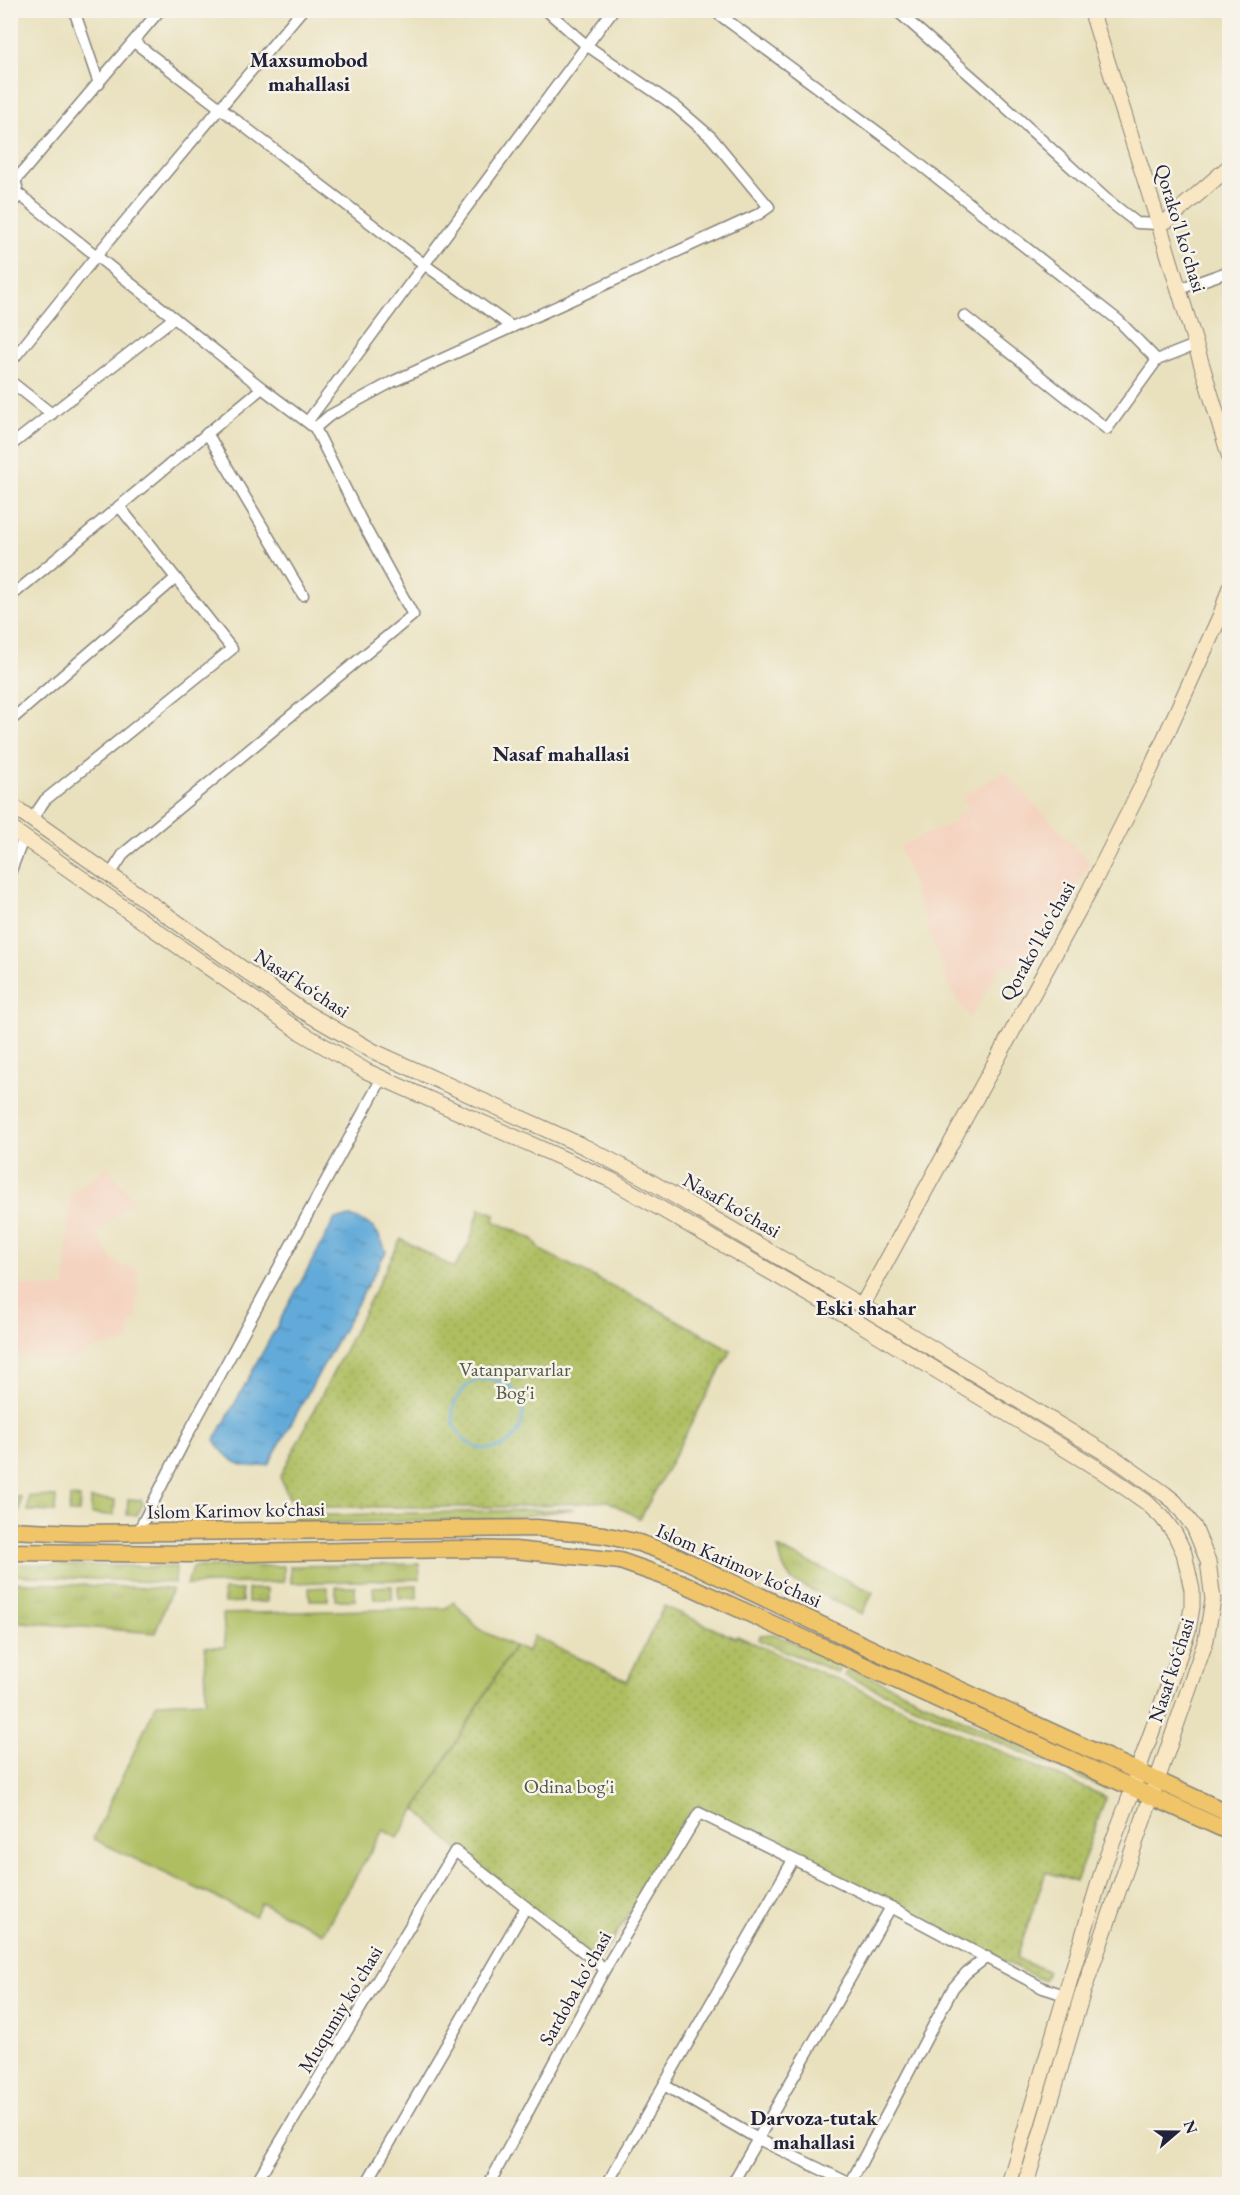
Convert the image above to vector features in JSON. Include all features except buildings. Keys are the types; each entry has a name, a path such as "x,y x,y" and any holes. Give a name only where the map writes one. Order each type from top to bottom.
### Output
{"main road":[{"name":"Qorako'l ko'chasi","path":"1091,10 1196,345 1226,430 1230,458"},
{"path":"1159,224 1168,220 1230,166"},
{"name":"Qorako'l ko'chasi","path":"862,1306 1089,891 1225,619 1230,587"},
{"name":"Nasaf ko‘chasi","path":"10,804 300,1010 373,1051 585,1147 641,1176 1114,1458 1175,1502 1194,1527 1208,1561 1213,1600 1206,1640 1081,1998 1026,2184"},
{"name":"Nasaf ko‘chasi","path":"10,828 302,1033 366,1071 611,1180 854,1320 1103,1472 1146,1502 1175,1534 1190,1573 1192,1607 1188,1631 1105,1862 1009,2184"},
{"path":"1044,1436 1052,1421"},
{"path":"409,1528 409,1550"},
{"name":"Islom Karimov ko‘chasi","path":"10,1530 76,1533 537,1528 604,1535 639,1543 676,1556 1230,1814"},
{"name":"Islom Karimov ko‘chasi","path":"10,1552 190,1554 515,1550 620,1561 680,1582 1230,1832"},
{"path":"1023,2138 1038,2143"}],"street":[{"path":"74,10 99,84"},
{"path":"15,181 160,10"},
{"path":"10,363 96,256 302,10"},
{"path":"312,425 392,382 759,214 769,207 711,137 675,106 586,45 546,10"},
{"path":"312,425 424,265 613,10"},
{"path":"713,10 894,144 1118,320 1157,360"},
{"path":"896,10 1105,198 1137,223 1159,224"},
{"path":"134,42 424,265 512,327"},
{"path":"10,167 20,195 262,388 312,425 413,615 124,853 110,875"},
{"path":"10,206 20,195"},
{"path":"1179,289 1230,271"},
{"path":"964,316 1107,429 1157,360 1196,345"},
{"path":"10,446 174,318"},
{"path":"10,381 52,414"},
{"path":"10,597 262,388"},
{"path":"207,433 303,595"},
{"path":"32,819 45,800 232,649 119,506"},
{"path":"10,721 176,578"},
{"path":"10,873 24,837"},
{"path":"138,1532 189,1432 382,1078"},
{"path":"854,1320 862,1306"},
{"name":"Sardoba ko'chasi","path":"489,2184 605,1969 699,1813 793,1860"},
{"name":"Muqumiy ko'chasi","path":"261,2182 455,1851 526,1907"},
{"path":"607,2184 793,1860 891,1907 1043,1988 1065,1995"},
{"path":"366,2184 526,1907 605,1969"},
{"path":"732,2184 891,1907"},
{"path":"664,2085 758,2139 850,2184 953,1988 966,1973 987,1957"}],"shaded area":[{"path":"1005,772 1090,863 1033,962 1022,955 1015,968 1002,964 970,1019 948,985 899,846 956,821 954,817 968,809 962,795"},
{"path":"107,1166 134,1200 96,1234 115,1263 138,1270 136,1323 130,1322 130,1343 106,1345 66,1361 11,1355 11,1285 65,1288 70,1196"}],"green space":[{"name":"Vatanparvarlar Bog'i","path":"480,1208 495,1214 494,1221 533,1239 542,1251 650,1305 731,1350 640,1519 608,1501 511,1507 303,1507 289,1498 280,1477 401,1239 454,1268 469,1244"},
{"path":"10,1496 21,1497 20,1511 11,1511"},
{"path":"29,1496 56,1497 55,1512 28,1511"},
{"path":"70,1497 80,1498 79,1513 69,1513"},
{"path":"91,1499 115,1500 114,1515 91,1514"},
{"path":"128,1499 141,1500 143,1504 137,1515 127,1515"},
{"path":"575,1509 501,1519 301,1524 295,1519 295,1516"},
{"path":"778,1548 873,1592 862,1614 792,1581 783,1567"},
{"path":"11,1564 176,1567 175,1583 11,1575"},
{"path":"419,1564 420,1579 291,1583 290,1566"},
{"path":"284,1566 284,1582 187,1585 192,1567"},
{"path":"11,1582 172,1589 155,1633 11,1621"},
{"path":"417,1585 417,1598 399,1598 398,1586"},
{"path":"392,1586 392,1599 374,1599 373,1587"},
{"path":"328,1587 328,1600 310,1600 309,1588"},
{"path":"336,1587 355,1587 355,1600 336,1600"},
{"path":"248,1589 267,1589 267,1602 248,1602"},
{"path":"223,1590 242,1590 242,1602 224,1603"},
{"path":"454,1602 480,1630 514,1646 398,1838 383,1830 323,1933 261,1903 255,1916 93,1839 157,1703 206,1701 205,1647 225,1647 223,1614 446,1608"},
{"name":"Odina bog'i","path":"664,1606 1106,1797 1076,1882 1046,1872 1016,1959 1048,1971 1044,1981 698,1806 599,1961 460,1852 416,1809 514,1646 527,1652 534,1636 627,1681"},
{"path":"774,1634 841,1664 838,1673 759,1640 760,1635"},
{"path":"849,1667 1108,1786 1106,1789 845,1676"}],"water":[{"path":"352,1217 374,1229 386,1252 268,1465 251,1466 237,1463 225,1454 215,1440 335,1219"}],"waterway":[{"path":"488,1379 501,1382 513,1389 520,1401 523,1414 520,1427 513,1439 501,1446 488,1449 475,1446 463,1439 456,1427 453,1414 456,1401 463,1389 475,1382 488,1379"}],"district":[{"name":"Maxsumobod mahallasi","path":"309,71"},
{"name":"Nasaf mahallasi","path":"561,753"},
{"name":"Eski shahar","path":"866,1307"},
{"name":"Darvoza-tutak mahallasi","path":"814,2129"}]}
